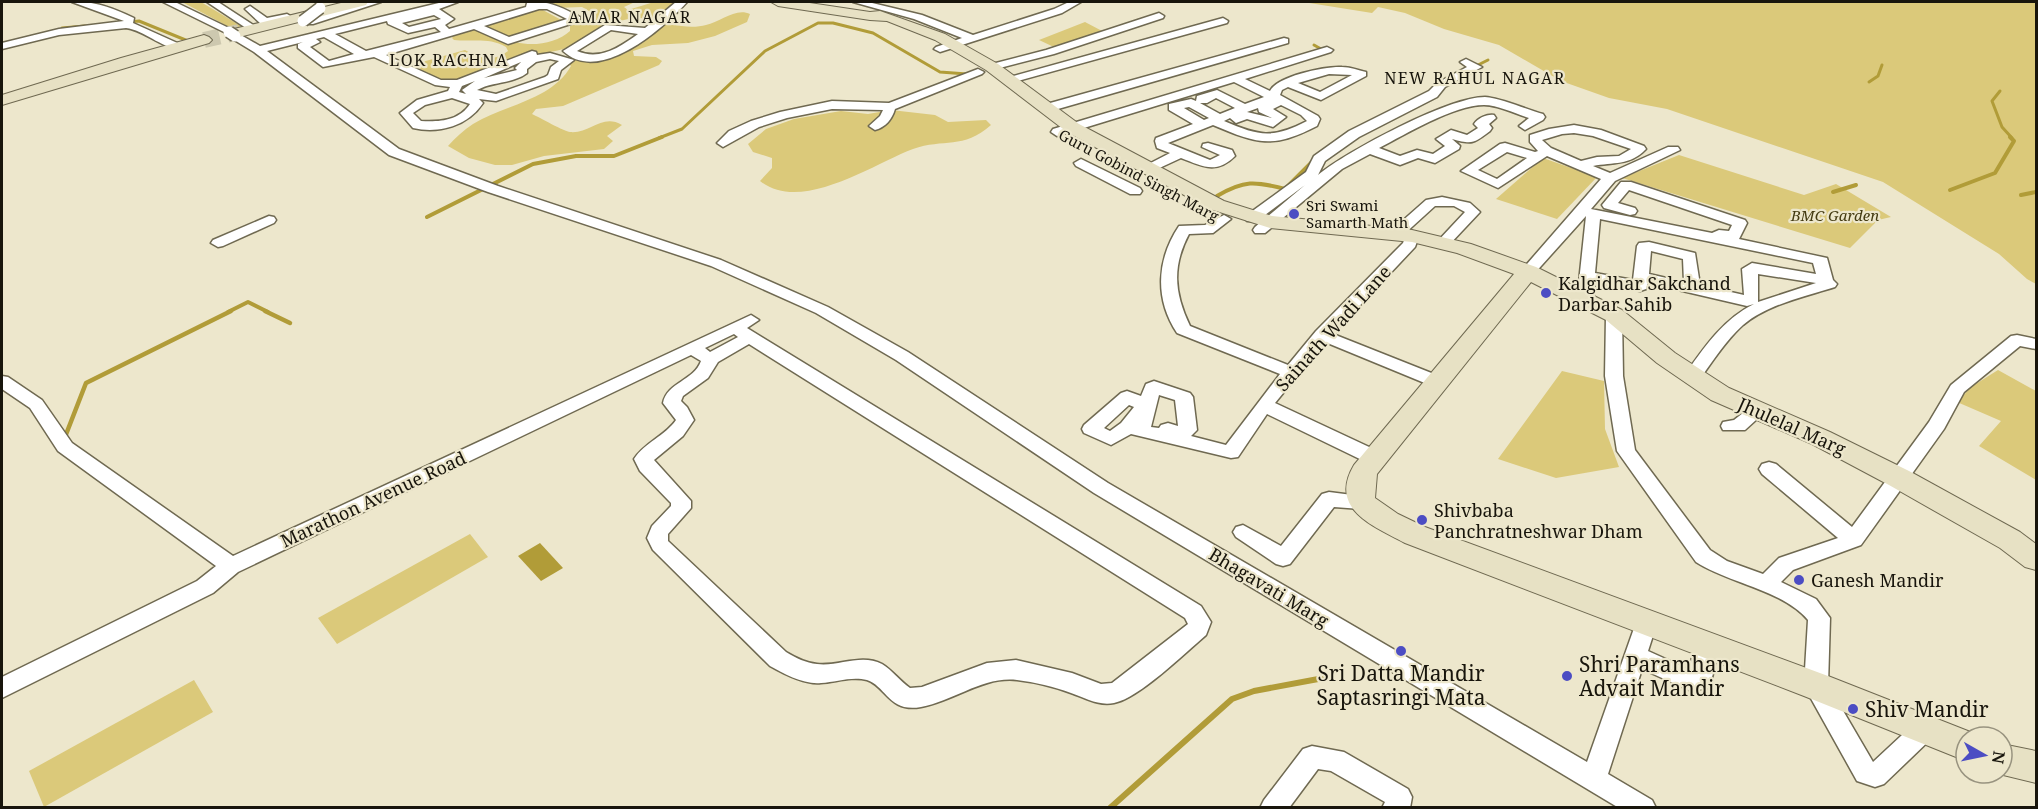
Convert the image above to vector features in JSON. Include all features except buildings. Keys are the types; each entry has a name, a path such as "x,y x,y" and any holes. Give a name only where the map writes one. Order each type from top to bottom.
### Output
{"street":[{"path":"77,2 113,12 128,23 178,46"},
{"path":"168,2 244,28 362,2"},
{"path":"212,2 244,28"},
{"path":"340,2 320,8 303,21 313,21 376,2"},
{"path":"244,28 350,2"},
{"path":"258,50 326,36 453,2"},
{"path":"648,32 609,27 569,51 592,58 604,57 619,51 648,32 682,2"},
{"name":"Guru Gobind Singh Marg","path":"778,2 870,16 880,15 916,26 985,70 1065,130 1116,173 1216,212 1261,223 1443,243 1464,248 1525,276"},
{"path":"840,11 858,2 918,17 973,39"},
{"path":"947,47 1064,9 1076,2"},
{"path":"530,56 519,75 460,86 424,78 370,55 326,36 302,46 327,65 370,55 474,25 539,3"},
{"path":"474,25 505,41 575,20 539,3 495,8"},
{"path":"244,28 250,9"},
{"path":"723,143 734,134 755,124 817,106 890,108 985,70 1050,52 1160,16"},
{"path":"1010,80 1223,21"},
{"path":"2,46 59,32 128,23"},
{"path":"436,24 448,32"},
{"name":"Bhagavati Marg","path":"244,28 258,50 393,152 486,186 716,263 822,310 902,356 1101,488 1643,807"},
{"path":"2,100 204,40"},
{"path":"1047,108 1284,41"},
{"path":"1065,130 1327,50"},
{"path":"460,86 477,103 467,115 453,123 436,126 417,125 406,113 415,105 530,56 550,56 568,60 555,69 554,77 530,89 515,90 499,97 492,98 468,90 484,81"},
{"path":"1261,223 1311,174 1319,159 1354,134 1433,94 1441,85 1476,67 1466,62"},
{"name":"Guru Gobind Singh Marg","path":"985,70 1010,80 1047,108 1065,130 1159,168 1216,212"},
{"path":"1228,116 1246,115 1273,123 1280,117 1263,109 1274,98 1277,88 1287,83 1323,72 1345,70 1362,74 1322,96 1287,83"},
{"path":"1228,116 1264,140 1289,136 1313,123 1314,119 1311,115 1237,79"},
{"path":"1228,116 1227,91 1244,87 1274,98"},
{"path":"1208,147 1228,155 1213,165 1162,145 1161,141 1274,98"},
{"path":"1261,223 1332,175 1337,166 1398,134 1466,104 1490,101 1539,117 1525,126"},
{"path":"874,126 886,118 890,108"},
{"path":"1436,116 1454,123"},
{"path":"1369,149 1398,160 1404,160 1416,154 1435,159 1454,145 1442,140 1451,134 1469,140 1486,128 1480,124 1490,118"},
{"path":"1581,166 1592,161 1618,163 1639,149 1591,131 1559,129 1535,138 1541,154 1581,166 1610,178"},
{"path":"1398,134 1416,140"},
{"path":"1361,502 1364,472 1525,276 1586,210 1610,178 1673,150"},
{"path":"1159,168 1186,155"},
{"path":"1081,163 1116,173 1135,191"},
{"path":"1655,220 1653,215 1608,206 1625,185 1737,221 1740,223 1736,234"},
{"name":"Sainath Wadi Lane","path":"1138,427 1231,452 1290,372 1406,238 1431,203 1460,203 1470,207 1473,212 1443,243"},
{"path":"1586,210 1655,220 1729,236 1736,234"},
{"path":"1586,210 1817,259 1822,261 1825,280 1752,268 1750,269 1751,301 1641,277"},
{"path":"1586,210 1586,288 1639,286 1644,246 1687,254 1691,257 1692,288"},
{"path":"1216,212 1208,230 1184,228 1171,252 1167,282 1174,312 1183,329 1290,372"},
{"path":"218,243 269,220"},
{"path":"1676,221 1736,234"},
{"name":"Guru Gobind Singh Marg","path":"1406,238 1552,285"},
{"path":"1693,376 1719,340 1739,319 1760,308 1829,284"},
{"name":"Jhulelal Marg","path":"1552,285 1586,288 1614,315 1666,358 1720,394 1821,438 1899,478 2010,540 2037,559"},
{"path":"1614,315 1614,376 1626,451 1703,556 1720,567 1766,584 1809,605 1819,618 1816,686 1864,771 1875,776 1925,729"},
{"name":"Marathon Avenue Road","path":"2,688 204,587 227,568 701,353 745,328 1193,612 1200,622 1198,629 1128,686 1115,693 1100,694 1072,683 1016,670 987,673 922,697 909,698 900,694 873,671 852,669 818,674 792,667 778,659 660,544 657,538 659,531 681,508 681,501 647,466 644,459 650,450 680,431 685,420 681,411 672,403 672,398 676,392 698,380 706,372 701,353"},
{"path":"1322,335 1438,382"},
{"path":"1766,584 1786,564 1854,540 1937,425 1957,389 2017,340 2037,344"},
{"path":"2,381 36,404 65,447 227,568"},
{"path":"1264,405 1375,458"},
{"path":"1730,426 1738,426 1758,410"},
{"path":"1769,469 1854,540"},
{"path":"1243,532 1283,558 1329,499 1361,502 1388,521 1415,535 1646,622 1704,650"},
{"path":"2,674 199,576 227,568"},
{"path":"1594,779 1646,622"},
{"path":"1669,642 1704,650 1816,686 1954,741"},
{"path":"1635,656 1695,681 1702,679 1704,650"},
{"path":"1273,807 1312,757 1335,760 1399,798 1398,805 1395,807"},
{"path":"2014,762 2037,767"}],"green space":[{"path":"182,2 201,2 241,26 233,29"},
{"path":"555,2 635,2 624,7 628,10 654,2 683,2 684,5 672,16 672,24 689,27 706,25 739,12 750,14 747,22 715,36 688,43 652,45 633,51 634,56 656,57 662,61 659,65 563,106 536,109 532,114 570,132 584,130 608,121 622,125 607,136 613,141 604,149 544,156 512,165 495,165 469,158 448,146 460,134 485,117 526,101 552,87 571,66 568,63 571,59 596,58 613,53 648,27 648,19 627,19 608,26 566,48 530,56 481,74 456,80 433,79 415,64 465,50 476,56 497,57 508,51 506,47 487,41 454,40 452,38 455,33 541,9 565,22 514,37 516,42 530,44 552,41 570,31 570,26 589,20 596,15 582,7 555,8 551,5"},
{"path":"1303,2 2036,2 2036,284 1999,254 1883,182 1667,109 1609,98 1561,81 1499,45 1444,29 1405,13 1378,7 1372,13"},
{"path":"1085,22 1104,32 1056,48 1039,40"},
{"path":"891,110 935,115 948,122 986,120 991,125 971,138 913,149 837,183 816,189 796,192 777,190 760,181 772,168 772,158 753,152 748,144 766,129 794,119 841,111 868,114"},
{"name":"BMC Garden","path":"1679,155 1804,195 1836,184 1891,217 1878,220 1850,248 1622,178"},
{"path":"1543,158 1597,177 1557,219 1496,199"},
{"path":"1998,370 2036,391 2036,480 1979,446 2001,421 1957,402 1971,387"},
{"path":"1562,371 1604,381 1605,429 1619,467 1556,478 1498,459"},
{"path":"470,534 488,557 337,644 318,618"},
{"path":"194,680 213,712 44,807 29,771"}],"shaded area":[{"path":"540,543 563,568 541,581 518,556"}],"waterway":[{"path":"129,22 139,21 188,41"},
{"path":"659,138 682,129 765,51 818,23 833,23 873,33 940,72 967,74"},
{"path":"62,28 85,26"},
{"path":"1314,45 1321,49 1318,52"},
{"path":"1474,67 1488,60"},
{"path":"1869,82 1878,76 1882,65"},
{"path":"2000,91 1992,101 2002,127 2012,138"},
{"path":"427,217 533,164 576,156 614,156 662,137"},
{"path":"1950,190 1995,173 2014,141 2010,137"},
{"path":"1217,196 1235,187 1257,183 1285,189 1313,161"},
{"path":"1833,192 1856,185"},
{"path":"2021,195 2036,192"},
{"path":"228,312 248,302 268,312"},
{"path":"65,437 86,383 231,311"},
{"path":"265,311 290,323"},
{"path":"1110,808 1232,699 1254,691 1329,677"}],"tunnel":[{"path":"204,40 239,32"}],"place":[{"name":"Sri Swami Samarth Math","path":"1294,214"},
{"name":"Kalgidhar Sakchand Darbar Sahib","path":"1546,293"},
{"name":"Shivbaba Panchratneshwar Dham","path":"1422,520"},
{"name":"Ganesh Mandir","path":"1799,580"},
{"name":"Sri Datta Mandir Saptasringi Mata","path":"1401,651"},
{"name":"Shri Paramhans Advait Mandir","path":"1567,676"},
{"name":"Shiv Mandir","path":"1853,709"}],"district":[{"name":"AMAR NAGAR","path":"630,17"},
{"name":"LOK RACHNA","path":"449,60"},
{"name":"NEW RAHUL NAGAR","path":"1475,78"}]}
